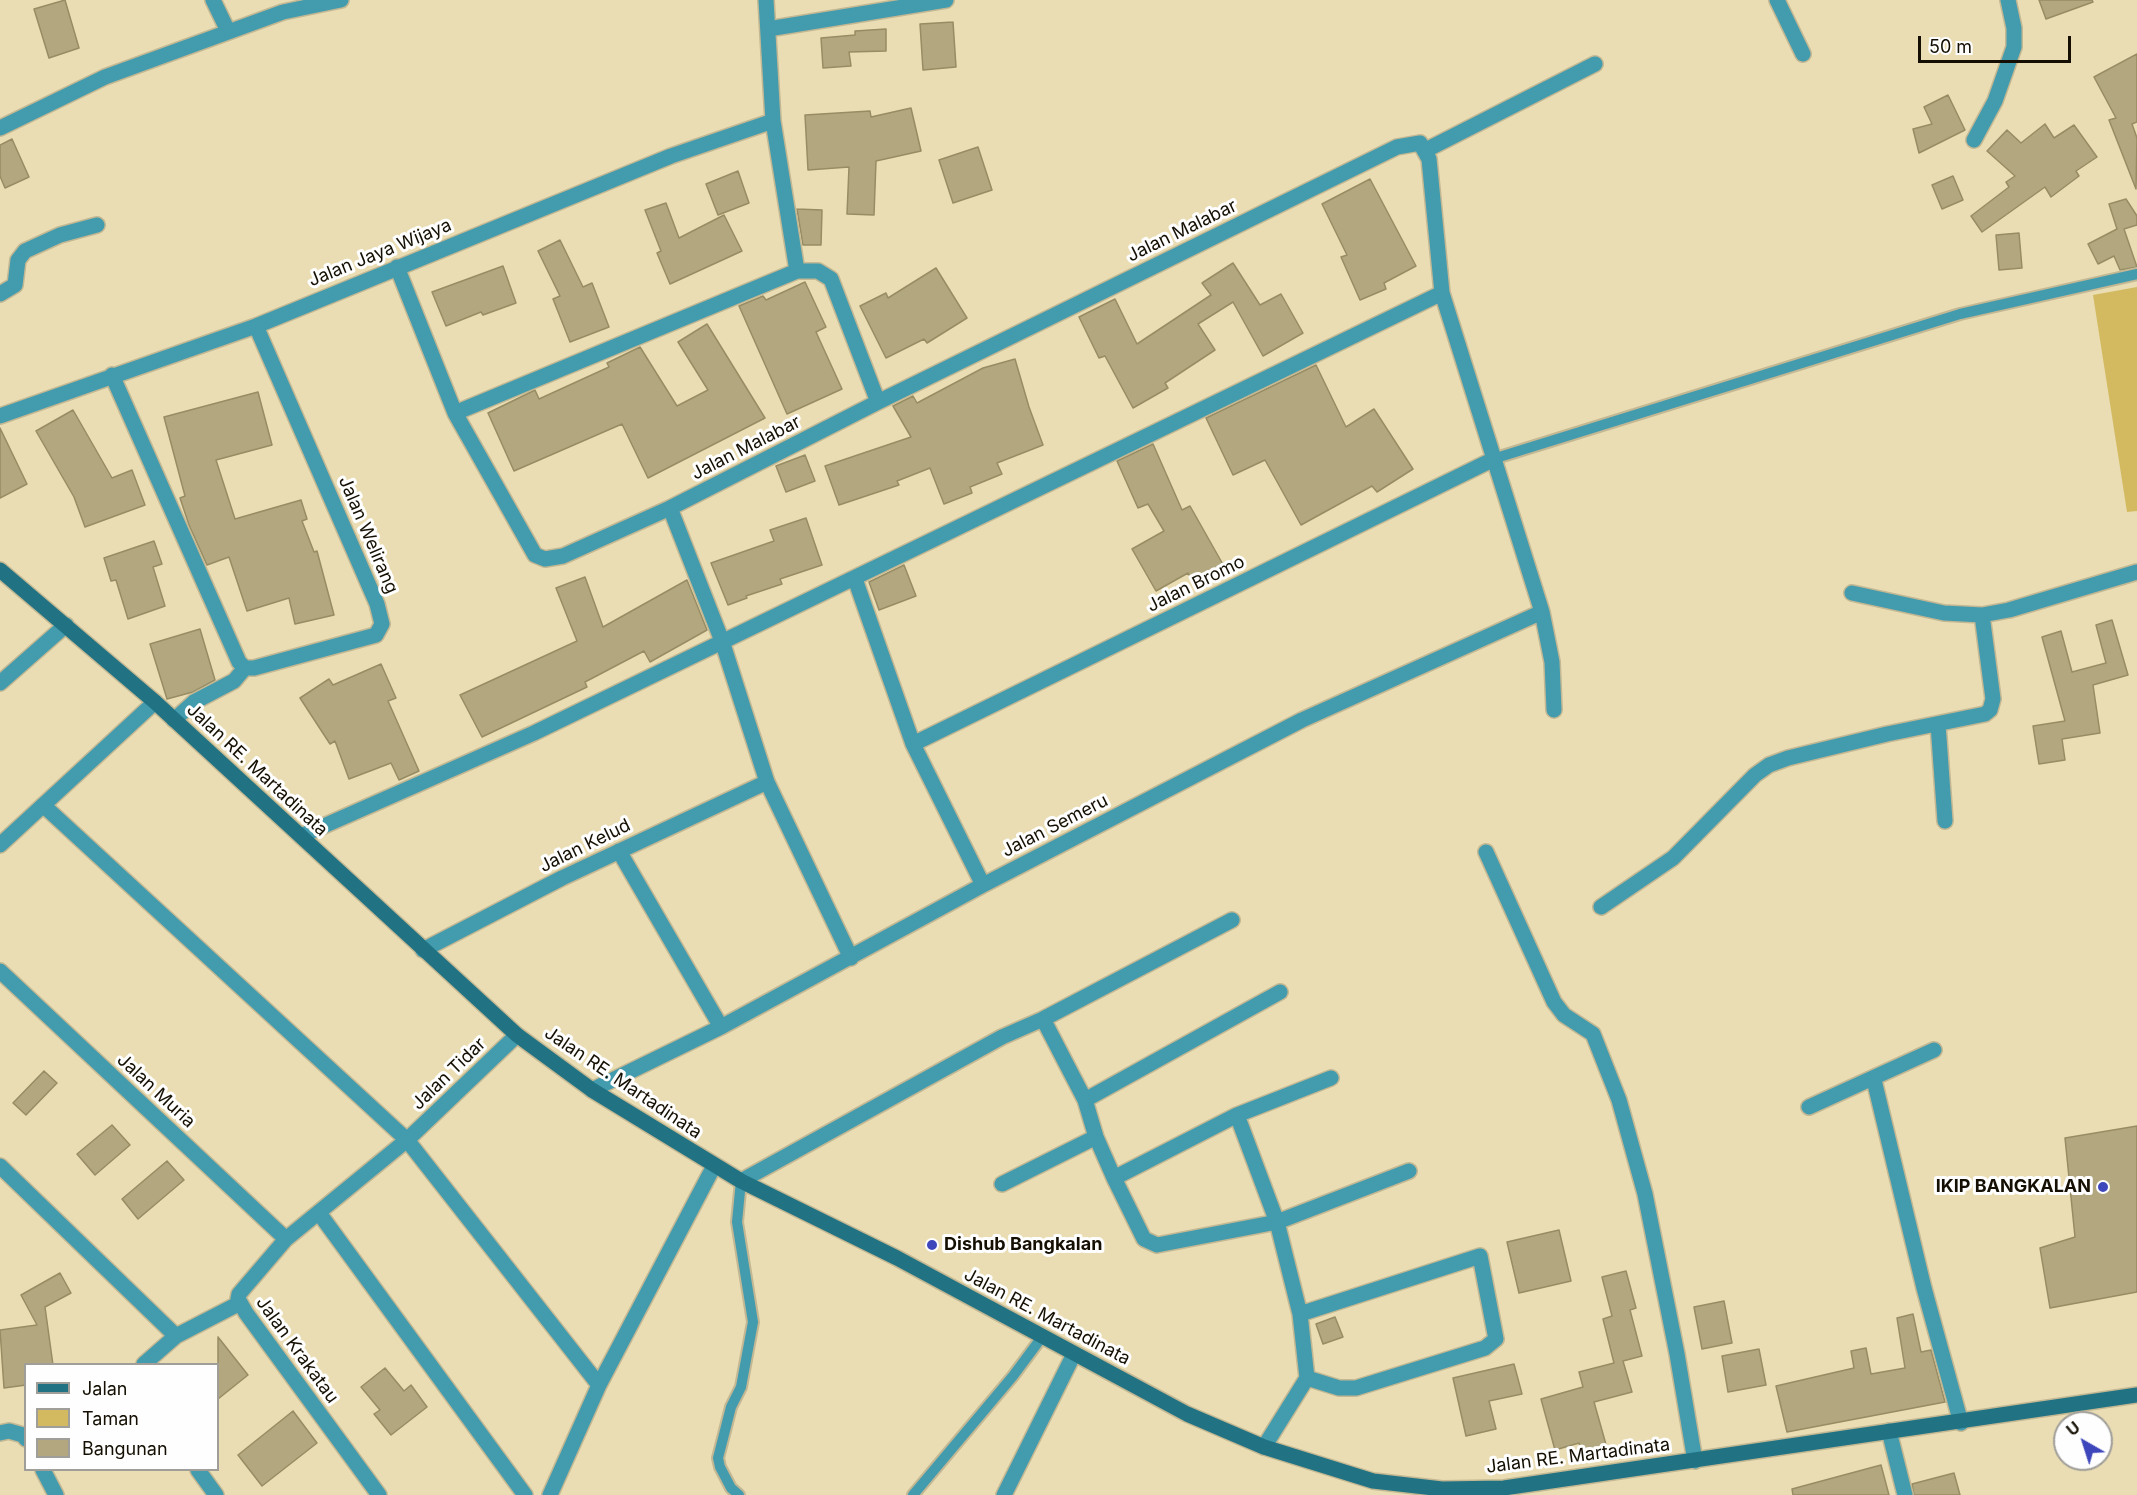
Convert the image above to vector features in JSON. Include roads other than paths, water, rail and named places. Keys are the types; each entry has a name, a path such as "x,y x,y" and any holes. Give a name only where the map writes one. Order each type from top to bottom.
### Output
{"main road":[{"name":"Jalan RE. Martadinata","path":"0,570 155,702 517,1035 592,1090 741,1181 897,1258 1186,1414 1264,1447 1373,1481 1442,1489 1504,1488 2137,1395"}],"street":[{"path":"213,0 228,31"},
{"path":"0,128 105,77 283,12 341,0"},
{"path":"766,0 773,121 797,271"},
{"path":"768,29 946,0"},
{"path":"1777,0 1803,54"},
{"path":"1974,140 1995,101 2010,64 2014,28 2008,0"},
{"path":"1554,710 1552,662 1542,612 1496,458 1442,293 1435,204 1426,150 1595,64"},
{"name":"Jalan Jaya Wijaya","path":"0,416 256,326 671,156 773,121"},
{"name":"Jalan Malabar","path":"455,412 526,543 539,557 563,556 670,508 878,402 1397,147 1419,143 1426,150"},
{"path":"0,294 15,285 18,260 25,251 60,234 97,225"},
{"path":"397,267 455,412 797,271 818,271 831,279 878,402"},
{"path":"301,836 534,733 1442,293"},
{"name":"Jalan Welirang","path":"245,668 254,668 376,635 382,624 377,604 256,326"},
{"path":"112,375 239,662 245,668 234,681 194,702 174,720"},
{"name":"Jalan Bromo","path":"913,744 1496,458"},
{"path":"670,508 722,641 767,782 852,958"},
{"path":"1852,592 1944,613 1982,615 2009,610 2137,572"},
{"path":"855,579 913,744 983,885"},
{"name":"Jalan Semeru","path":"592,1090 721,1027 983,885 1302,720 1542,612"},
{"path":"1601,907 1673,858 1755,775 1769,765 1798,755 1985,714 1992,705 1991,679 1982,615"},
{"path":"0,683 66,625"},
{"path":"0,845 155,702"},
{"path":"1938,724 1945,821"},
{"name":"Jalan Kelud","path":"423,950 619,851 767,782"},
{"path":"43,805 407,1140 599,1385"},
{"path":"619,851 721,1027"},
{"path":"1486,852 1554,1002 1564,1015 1593,1035 1619,1100 1644,1194 1677,1354 1695,1461"},
{"path":"741,1181 1002,1037 1043,1019 1232,920"},
{"name":"Jalan Muria","path":"0,971 286,1239"},
{"path":"1085,1100 1280,992"},
{"path":"1043,1019 1085,1100 1096,1137 1113,1178 1144,1239 1152,1245 1277,1221 1409,1171"},
{"name":"Jalan Tidar","path":"407,1140 517,1035"},
{"path":"1809,1107 1874,1080 1934,1050"},
{"path":"1113,1178 1236,1116 1331,1078"},
{"path":"1874,1080 1924,1288 1961,1422"},
{"path":"1236,1116 1277,1221 1300,1314 1307,1378 1264,1447"},
{"path":"1002,1184 1096,1137"},
{"name":"Jalan Krakatau","path":"379,1495 240,1303 239,1294 245,1284 286,1239 407,1140"},
{"path":"0,1166 176,1336"},
{"path":"550,1495 599,1385 714,1166"},
{"path":"319,1214 525,1495"},
{"path":"1300,1314 1480,1256 1496,1339 1485,1348 1356,1388 1339,1388 1307,1378"},
{"path":"146,1363 176,1336 240,1303"},
{"path":"1004,1495 1074,1354"},
{"path":"0,1433 9,1431 24,1436"},
{"path":"1889,1431 1905,1495"},
{"path":"44,1471 56,1495"},
{"path":"199,1471 216,1495"}],"lane":[{"path":"1496,458 1960,314 2137,274"},
{"path":"739,1495 730,1488 718,1458 732,1407 741,1388 753,1322 752,1303 737,1222 741,1181"},
{"path":"914,1495 1013,1376 1042,1337"}],"place":[{"name":"IKIP BANGKALAN","path":"2103,1187"},
{"name":"Dishub Bangkalan","path":"932,1245"}]}
